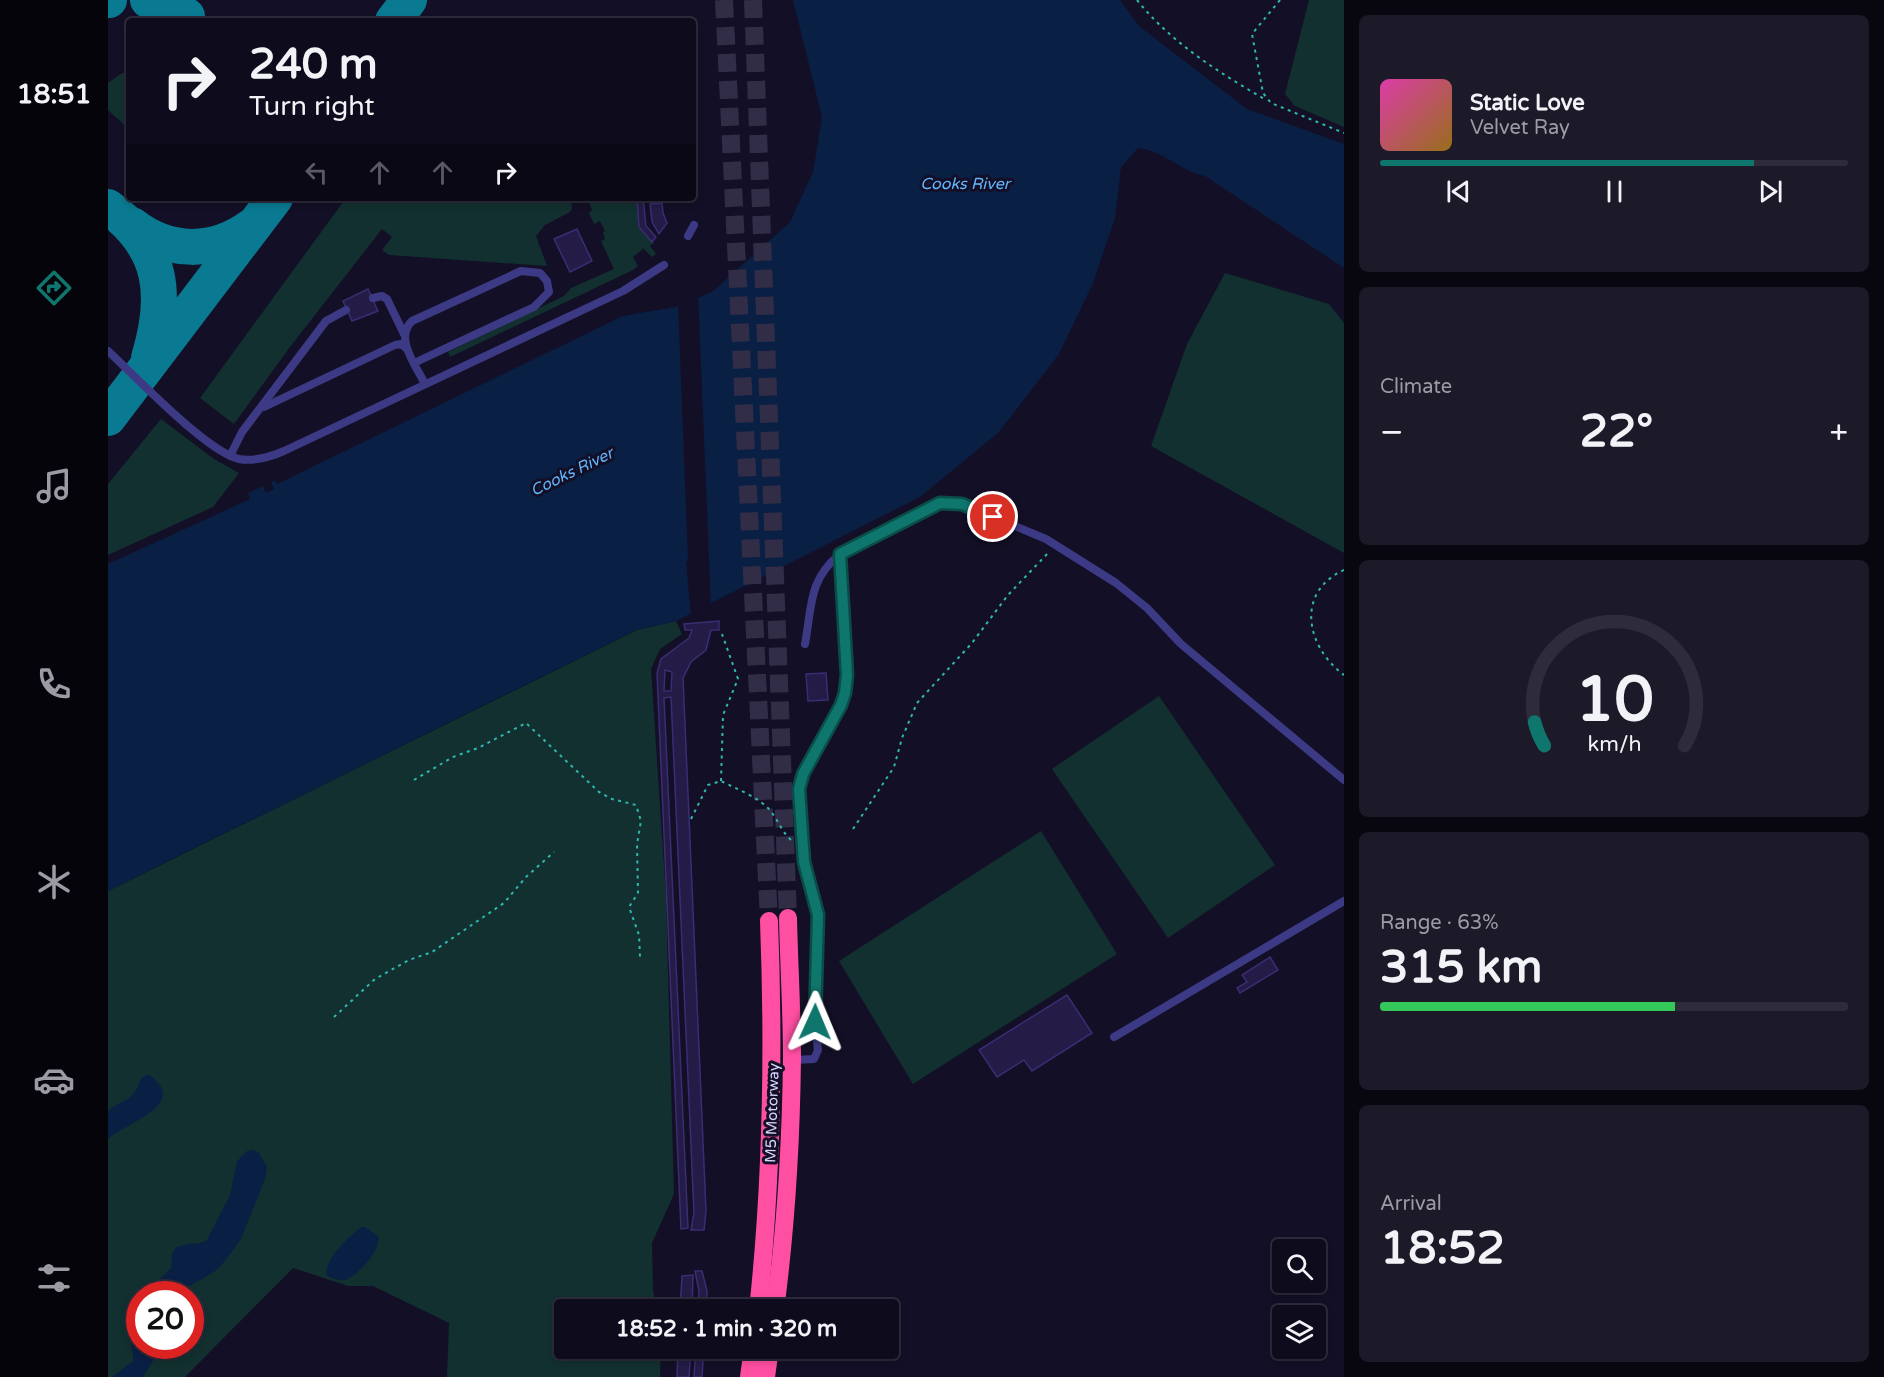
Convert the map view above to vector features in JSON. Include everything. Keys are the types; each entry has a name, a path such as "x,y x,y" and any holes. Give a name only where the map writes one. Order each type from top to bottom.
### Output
{"highway":[{"name":"M5 Motorway","path":"759,1299 782,1040 788,918"},
{"name":"M5 Motorway","path":"769,921 782,1040 792,1060 788,1179 777,1299"},
{"path":"749,1377 751,1359"},
{"path":"766,1377 768,1359"}],"lane":[{"path":"688,236 694,225"},
{"path":"108,351 194,429 230,456 252,460 267,458 623,291 664,265"},
{"path":"404,334 408,325 521,271 540,273 549,287 546,297 534,307 414,363"},
{"path":"373,298 382,296 387,300 404,334 409,352 424,384"},
{"path":"230,456 242,432 326,321 346,310"},
{"path":"258,411 268,404 395,345 403,345 409,352"},
{"path":"805,644 812,593 828,564 840,554 940,503 969,507 1046,539 1116,583 1147,608 1181,644 1344,780"},
{"path":"792,1060 814,1059 818,1050 815,1022 818,915 807,881 799,789 803,774 838,712 845,693 847,675 840,554"},
{"path":"1114,1037 1344,901"}],"path":[{"path":"1137,0 1149,15 1218,73 1266,100 1344,133"},
{"path":"1266,100 1252,34 1280,0"},
{"path":"853,829 894,767 902,738 917,703 972,643 1008,595 1055,546"},
{"path":"1344,570 1331,575 1321,587 1312,608 1310,625 1315,640 1324,654 1335,669 1344,675"},
{"path":"720,781 723,715 738,679 722,634"},
{"path":"414,780 453,757 478,748 526,723 599,792 612,799 636,805 641,820 636,853 638,893 629,907 639,935 640,957"},
{"path":"691,819 708,785 720,781 772,812 789,839 802,843"},
{"path":"334,1017 375,980 409,960 432,952 504,903 526,877 554,852"}],"green space":[{"path":"1309,0 1344,0 1344,127 1295,106 1285,94"},
{"path":"122,73 126,73 126,126 108,110 108,83"},
{"path":"344,201 571,201 570,212 545,225 536,236 547,266 389,255 382,250 392,237 382,229 290,347 234,424 200,398"},
{"path":"588,201 637,201 641,228 654,243 650,246 656,254 652,257 641,246 643,249 633,257 638,266 633,270 450,357 448,352 564,296 571,288 614,269 601,241 605,239 603,232 605,231 600,221 594,224 589,213 592,210"},
{"path":"1225,273 1329,304 1344,323 1344,553 1151,446 1187,344"},
{"path":"161,419 214,459 239,473 213,507 108,555 108,484"},
{"path":"676,621 682,634 660,649 651,669 666,897 674,1194 652,1243 655,1299 554,1299 554,1359 661,1359 660,1377 447,1377 449,1323 373,1286 348,1286 293,1268 204,1358 204,1281 126,1281 126,1359 203,1359 185,1377 108,1377 108,891 637,630"},
{"path":"1159,696 1275,865 1168,938 1052,769"},
{"path":"1041,831 1117,954 913,1084 839,961"}],"water":[{"name":"Cooks River","path":"793,0 1120,0 1139,26 1247,109 1344,144 1344,268 1205,176 1187,170 1156,153 1138,148 1121,167 1115,218 1093,283 1059,354 999,432 920,497 676,621 636,630 108,891 108,564 250,499 248,493 263,486 266,493 274,489 271,482 275,480 277,484 623,316 675,307 712,292 790,222 813,172 822,117"},
{"path":"148,1074 160,1085 163,1094 160,1103 141,1119 108,1139 108,1111 128,1099 141,1078"},
{"path":"253,1150 259,1153 267,1167 265,1179 241,1239 214,1272 198,1281 158,1281 171,1268 174,1250 182,1245 207,1240 230,1195 237,1161 247,1151"},
{"path":"361,1227 365,1227 378,1236 373,1255 356,1273 345,1280 327,1276 329,1263 333,1256"},
{"path":"133,1359 154,1359 143,1377 112,1377"}],"pier":[{"path":"698,294 711,606 691,617 686,561 688,561 678,303"}],"building":[{"path":"637,201 643,201 646,226 656,237 652,242 639,227"},
{"path":"662,203 667,223 659,234 652,222 650,204"},
{"path":"577,229 592,261 570,272 554,239"},
{"path":"368,289 378,311 352,321 343,301"},
{"path":"719,621 719,630 711,630 706,650 691,662 683,678 706,1211 704,1230 691,1230 694,1213 671,697 664,698 688,1228 681,1229 657,673 661,659 689,638 692,630 685,630 684,624","holes":["665,670 672,672 671,691 664,691"]},
{"path":"826,673 828,700 808,701 806,674"},
{"path":"1270,957 1278,970 1240,993 1237,988 1247,982 1242,975"},
{"path":"1067,995 1092,1033 1032,1071 1024,1060 997,1077 979,1050"},
{"path":"695,1271 702,1271 707,1299 699,1299"},
{"path":"693,1275 692,1299 681,1299 682,1276"},
{"path":"678,1359 690,1359 689,1377 677,1377"},
{"path":"695,1359 703,1359 702,1377 694,1377"}],"taxiway":[{"path":"148,0 166,5 187,16"},
{"path":"395,18 409,0"},
{"path":"108,418 273,201"},
{"path":"108,207 126,222 140,239 150,256 156,274 159,293 158,313 149,358"},
{"path":"132,225 146,235 161,241 192,247 222,242 252,226"}],"tunnel":[{"path":"724,0 769,921"},
{"path":"753,0 788,918"}],"route":[{"path":"815,1022 818,915 807,881 804,862 799,789 803,774 834,719 845,693 847,675 840,554 854,549 940,503 962,504 993,517"}]}
